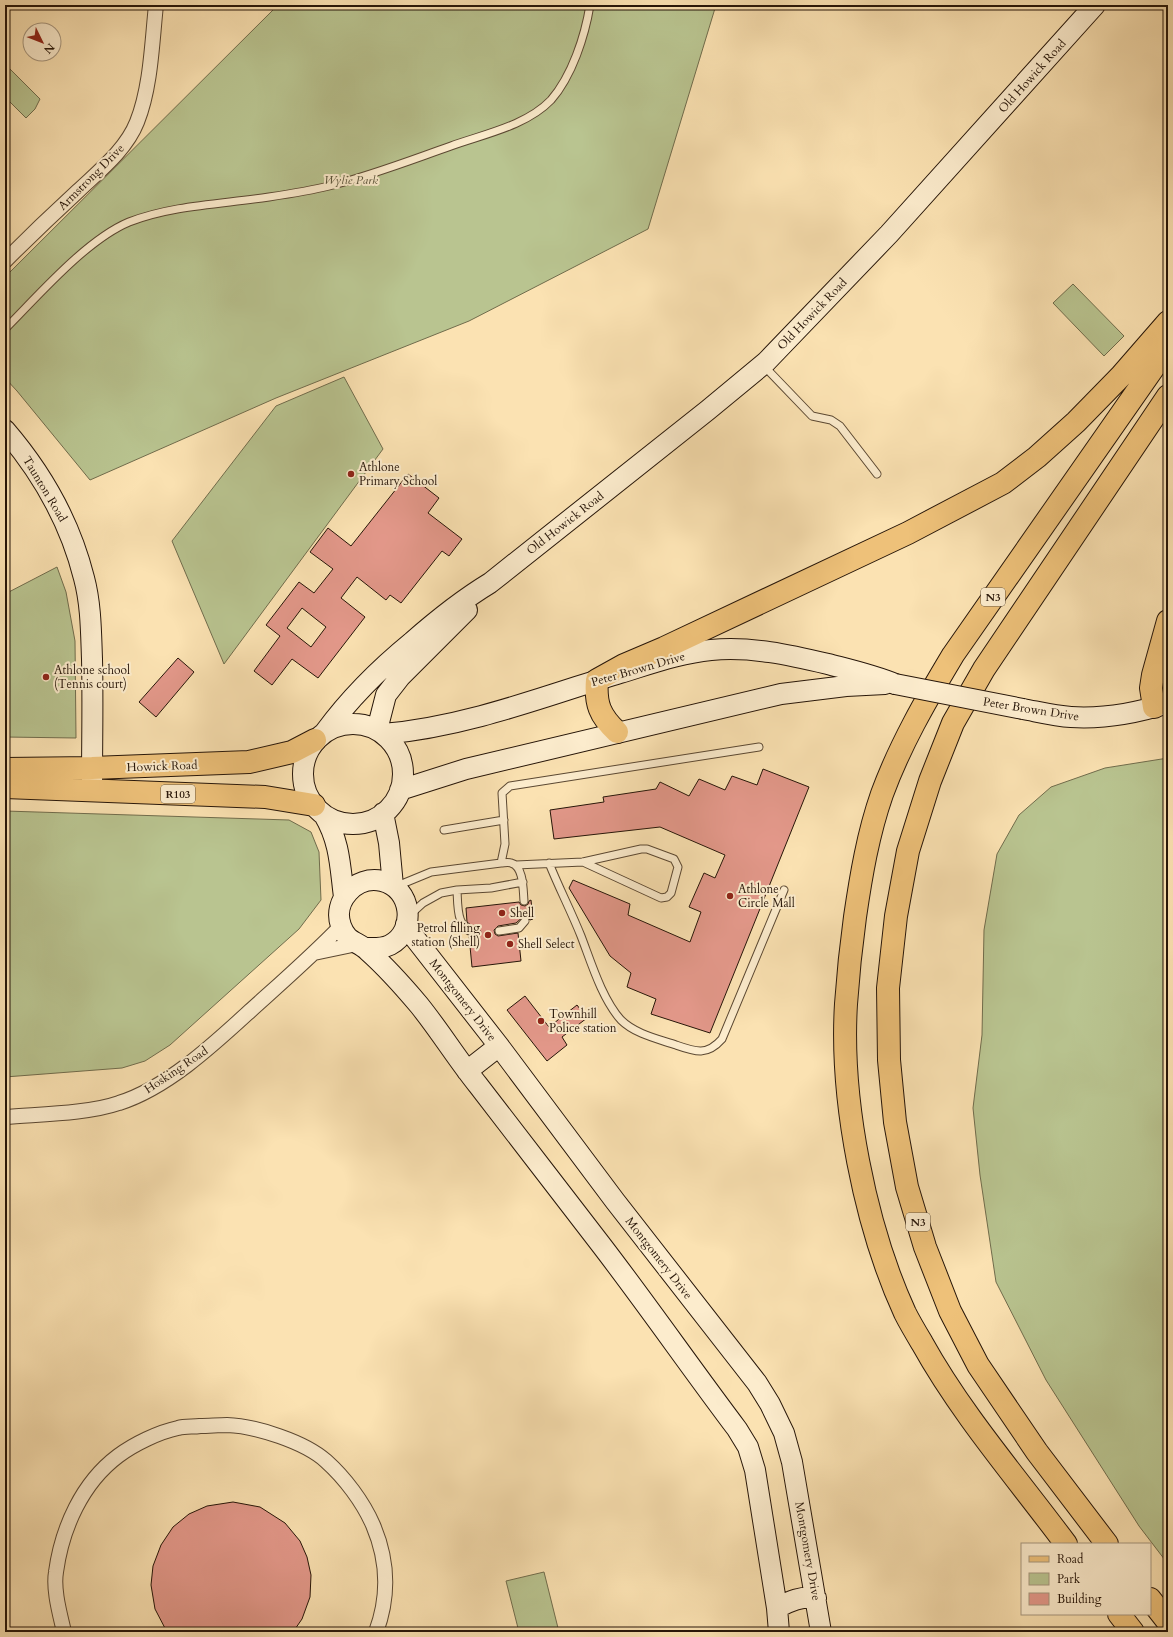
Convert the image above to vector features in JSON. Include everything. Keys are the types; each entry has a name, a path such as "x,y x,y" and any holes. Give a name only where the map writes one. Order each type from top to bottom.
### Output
{"main road":[{"path":"617,732 609,725 599,709 596,696 596,680 624,665 664,648 908,533 1002,483 1037,457 1076,422 1121,376 1168,322"},
{"name":"N3","path":"1065,1543 969,1418 934,1365 906,1314 880,1250 862,1176 853,1126 846,1068 846,1006 852,940 862,869 882,796 904,741 953,655 1168,347"},
{"name":"N3","path":"1106,1543 1038,1452 978,1364 950,1311 925,1247 907,1187 895,1122 888,1060 888,988 896,916 908,851 930,781 954,723 984,669 1168,396"},
{"path":"1161,705 1151,688 1153,675 1168,621"},
{"name":"Howick Road","path":"5,769 92,768 249,762 292,752 320,736"},
{"name":"Howick Road","path":"5,787 265,797 319,810"},
{"path":"1151,1600 1168,1622"},
{"path":"1120,1615 1133,1632"}],"street":[{"name":"Armstrong Drive","path":"5,261 106,164 129,138 137,122 142,104 148,74 156,5"},
{"name":"Old Howick Road","path":"320,736 343,707 372,677 436,620 465,598 490,583 708,410 763,364 889,234 1095,5"},
{"name":"Taunton Road","path":"5,430 21,449 43,480 63,514 85,579 91,624 92,791"},
{"name":"Old Howick Road","path":"380,732 386,695 400,677 458,620 490,583"},
{"name":"Peter Brown Drive","path":"380,732 409,732 502,710 680,655 711,650 740,649 808,660 873,675 894,684 1069,717 1094,718 1161,705"},
{"name":"Peter Brown Drive","path":"400,790 466,769 781,694 846,686 894,684"},
{"path":"344,897 339,854 335,838 319,810 306,793 303,780 303,766 308,752 320,736 337,726 350,724 364,725 380,732"},
{"name":"R103","path":"319,810 338,822 354,824 369,821 383,813 393,803 400,790 403,775 401,759 394,745 380,732"},
{"path":"383,813 389,843 394,886"},
{"path":"361,946 378,948 390,944 400,936 407,920 407,905 405,900 394,886 383,881 372,880 361,882 351,888 344,897 339,911 341,926 347,937 361,946 385,966 420,1006 467,1071 605,1250 737,1429 748,1447 755,1470 777,1608 779,1632"},
{"name":"Montgomery Drive","path":"407,920 418,943 500,1046 614,1201 757,1383 770,1404 784,1433 792,1462 816,1598 820,1631"},
{"name":"Hosking Road","path":"5,1117 84,1110 119,1103 146,1092 176,1073 211,1046 314,954 341,926"},
{"name":"Hosking Road","path":"314,954 361,946"},
{"path":"467,1071 500,1046"},
{"path":"64,1632 58,1604 55,1573 64,1535 78,1504 94,1479 118,1456 152,1436 179,1428 228,1425 270,1432 301,1445 326,1461 353,1491 367,1513 380,1541 385,1577 382,1615 376,1632"},
{"path":"777,1608 794,1599 816,1598"}],"lane":[{"path":"5,329 70,264 101,238 126,224 146,216 171,210 271,196 328,186 368,175 512,125 535,112 551,99 563,82 578,54 588,20 590,5"},
{"path":"763,364 812,416 831,420 840,426 877,474"},
{"path":"501,863 505,844 502,792 510,786 759,747"},
{"path":"444,830 504,820"},
{"path":"394,886 431,872 501,863 511,863 516,865 583,862 641,849 647,849 674,859 678,867 671,893 667,897 661,898 583,862"},
{"path":"549,863 581,936 591,964 611,1006 622,1020 633,1030 695,1051 706,1051 716,1046 722,1039 784,890"},
{"path":"516,865 519,868 523,882 524,901"},
{"path":"407,920 431,898 440,893 457,890 492,888 523,882"},
{"path":"457,890 458,907 462,924 468,931 476,933"},
{"path":"499,931 519,928 525,920"}],"green space":[{"name":"Wylie Park","path":"278,5 716,5 648,229 469,321 276,398 90,480 5,378 5,277"},
{"path":"5,64 40,99 35,109 26,118 5,97"},
{"path":"1073,284 1124,336 1104,356 1053,303"},
{"path":"344,377 383,449 224,664 172,541 276,406"},
{"path":"57,567 66,592 75,641 76,738 5,737 5,594"},
{"path":"1168,758 1168,1564 1139,1526 1046,1380 996,1282 980,1175 973,1108 982,1035 984,930 997,854 1019,815 1051,787 1105,768"},
{"path":"5,811 289,820 311,832 319,852 321,900 299,929 170,1045 145,1061 122,1068 5,1077"},
{"path":"544,1572 559,1632 519,1632 506,1581"}],"building":[{"path":"408,474 439,498 428,513 462,539 449,556 442,551 401,603 390,595 386,600 357,577 341,598 365,617 318,678 292,659 272,685 254,671 280,636 266,625 299,582 314,593 333,569 310,552 328,528 351,546","holes":["302,608 326,627 311,647 287,628"]},
{"path":"178,658 194,672 156,717 139,702"},
{"name":"Athlone Circle Mall","path":"763,769 809,787 710,1033 651,1014 656,999 627,987 631,973 610,956 569,888 573,880 630,904 628,915 690,942 701,912 689,907 704,873 715,878 725,855 660,827 554,839 550,810 604,802 603,797 656,789 660,782 689,796 699,779 725,790 732,776 757,785"},
{"name":"Petrol filling station (Shell)","path":"531,900 533,919 530,920 528,917 524,916 516,923 498,926 494,930 495,934 498,936 518,933 521,961 472,967 469,936 477,938 481,932 479,929 467,922 466,908 519,902 521,905 525,906"},
{"path":"525,996 549,1027 577,1005 587,1018 562,1037 567,1045 547,1061 507,1010"},
{"path":"233,1502 260,1507 285,1523 300,1541 307,1557 311,1575 310,1597 302,1619 293,1632 167,1632 155,1609 151,1585 153,1566 161,1545 173,1527 189,1514 207,1506"}],"place":[{"name":"Athlone Primary School","path":"351,474"},
{"name":"Athlone school (Tennis court)","path":"46,677"},
{"name":"Athlone Circle Mall","path":"730,896"},
{"name":"Shell","path":"502,913"},
{"name":"Petrol filling station (Shell)","path":"488,935"},
{"name":"Shell Select","path":"510,944"},
{"name":"Townhill Police station","path":"541,1021"}]}
